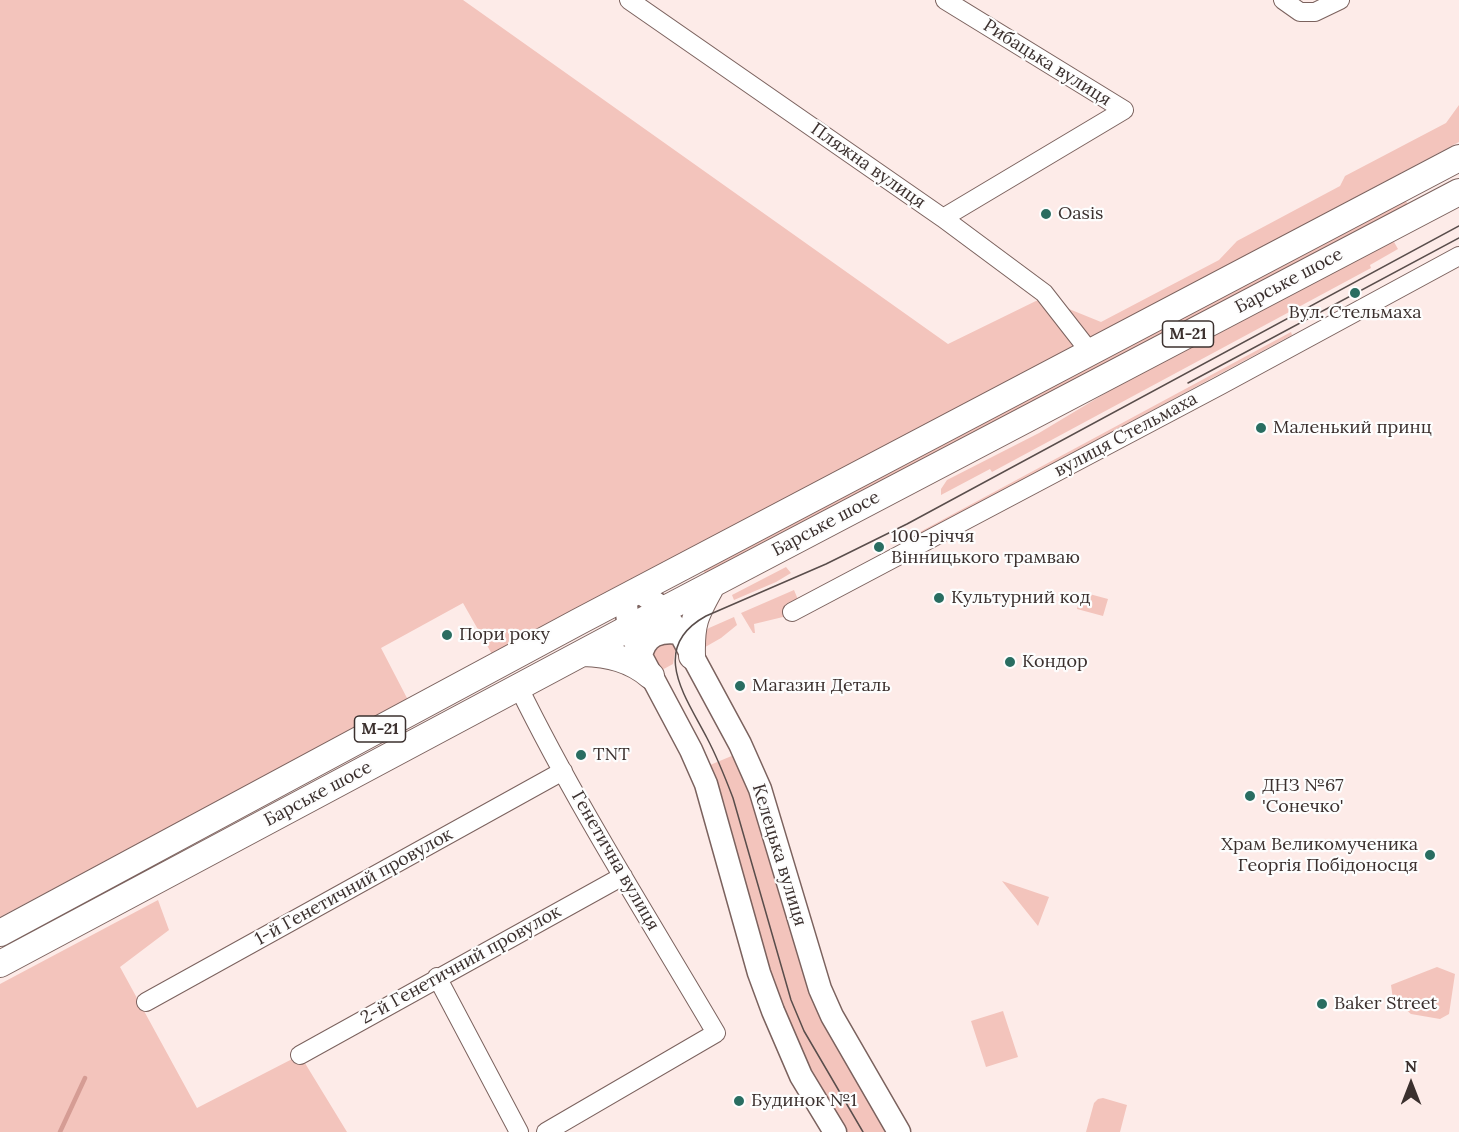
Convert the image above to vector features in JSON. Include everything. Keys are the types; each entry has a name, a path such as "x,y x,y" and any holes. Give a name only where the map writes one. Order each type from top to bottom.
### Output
{"highway":[{"name":"М-21","path":"0,933 578,622 1459,158"},
{"path":"1420,179 1434,205"},
{"name":"Барське шосе","path":"0,964 630,628 1459,192"},
{"path":"692,656 692,625 712,585 706,584 696,576 695,570 699,559"},
{"path":"578,622 590,627 594,632 594,644 587,651"},
{"path":"587,651 618,657 646,666"}],"main road":[{"name":"Келецька вулиця","path":"631,594 657,604 680,633 740,744 760,789 820,989 832,1016 899,1132"},
{"path":"631,594 630,628 646,666 691,750 706,784 759,973 773,1011 801,1076 835,1132"},
{"path":"646,666 642,649 651,636 666,631 680,633"}],"street":[{"name":"Пляжна вулиця","path":"629,0 943,218 1044,293 1090,352"},
{"name":"Рибацька вулиця","path":"943,218 1124,110 945,0"},
{"path":"1283,0 1300,12 1316,12 1340,0"},
{"name":"вулиця Стельмаха","path":"792,612 1459,256"},
{"name":"Генетична вулиця","path":"519,688 622,876 716,1032 546,1132"},
{"name":"1-й Генетичний провулок","path":"146,1002 563,771"},
{"name":"2-й Генетичний провулок","path":"300,1055 622,876"},
{"path":"437,978 519,1132"}],"shaded area":[{"path":"0,0 463,0 948,344 1042,298 1101,322 1219,260 1237,241 1340,186 1345,176 1446,123 1459,105 1459,142 493,656 463,603 381,648 408,700 0,917"},
{"path":"1401,200 1406,201 1408,205 706,575 703,570"},
{"path":"1394,242 1398,249 1370,265 1371,268 992,472 990,469 941,495 941,489 947,480 1039,433 1169,355 1358,254"},
{"path":"1291,332 1292,335 919,536 918,533"},
{"path":"786,567 791,573 734,600 732,595"},
{"path":"794,590 799,602 789,607 783,617 754,624 755,633 753,633 741,613"},
{"path":"1082,592 1108,599 1103,616 1077,609"},
{"path":"734,617 737,625 721,638 700,650 699,636 709,628"},
{"path":"668,637 676,646 673,664 660,671 651,652"},
{"path":"734,755 889,1132 846,1132 810,1072 769,969 724,802 710,765"},
{"path":"1002,881 1049,897 1038,926"},
{"path":"158,900 169,930 120,967 197,1108 300,1055 347,1132 0,1132 0,984"},
{"path":"1437,967 1455,974 1449,1014 1440,1019 1411,1014 1393,999 1391,985"},
{"path":"1003,1011 1018,1057 986,1067 971,1021"},
{"path":"1103,1098 1127,1105 1120,1132 1086,1132 1094,1103"}],"waterway":[{"path":"60,1132 85,1078"}],"tram line":[{"path":"863,1132 804,1031 791,1000 733,798 714,752 682,690 675,658 679,643 689,629 706,616 826,564 907,524 1459,226"},
{"path":"1188,383 1459,238"}],"place":[{"name":"Oasis","path":"1046,214"},
{"name":"Вул. Стельмаха","path":"1355,293"},
{"name":"Маленький принц","path":"1261,428"},
{"name":"100-річчя Вінницького трамваю","path":"879,547"},
{"name":"Культурний код","path":"939,598"},
{"name":"Пори року","path":"447,635"},
{"name":"Кондор","path":"1010,662"},
{"name":"Магазин Деталь","path":"740,686"},
{"name":"TNT","path":"581,755"},
{"name":"ДНЗ №67 'Сонечко'","path":"1250,796"},
{"name":"Храм Великомученика Георгія Побідоносця","path":"1430,855"},
{"name":"Baker Street","path":"1322,1004"},
{"name":"Будинок №1","path":"739,1101"}]}
